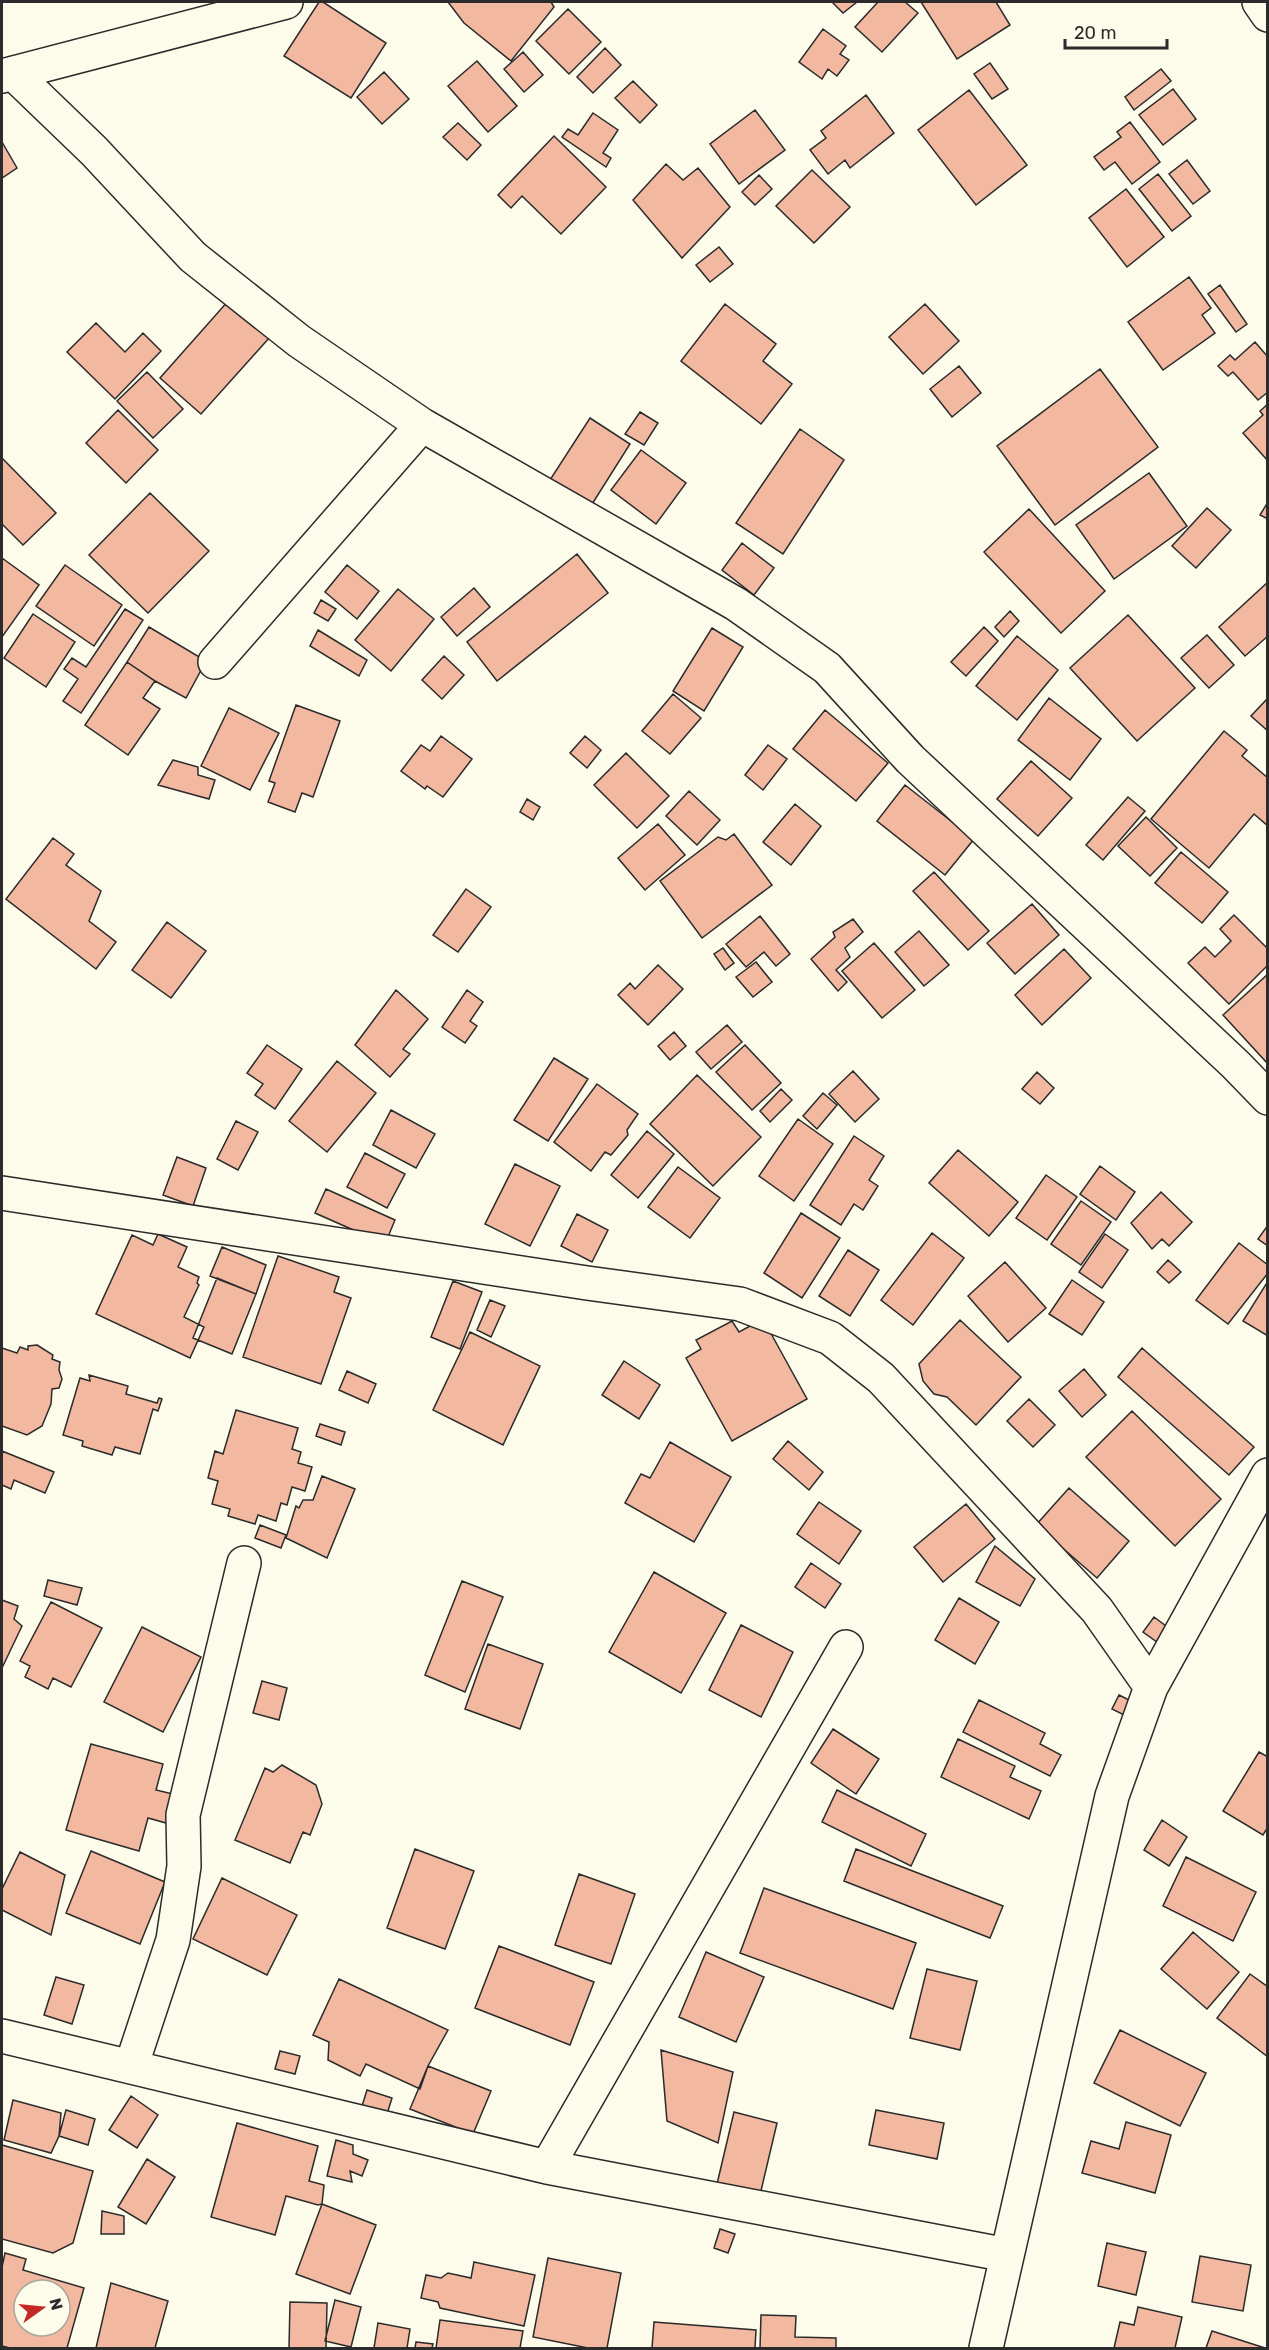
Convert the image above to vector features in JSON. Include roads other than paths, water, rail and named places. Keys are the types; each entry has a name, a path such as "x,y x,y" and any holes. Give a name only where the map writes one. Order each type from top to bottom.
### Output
{"street":[{"path":"7,75 286,2"},
{"path":"1259,2 1268,15"},
{"path":"7,75 94,151 192,257 299,340 422,425 736,604 827,668 910,759 1236,1065 1268,1098"},
{"path":"215,662 422,425"},
{"path":"2,1193 587,1284 740,1304 830,1338 881,1378 1097,1610 1150,1687"},
{"path":"986,2349 1112,1796 1150,1687 1268,1475"},
{"path":"131,2067 173,1940 184,1866 183,1815 244,1563"},
{"path":"547,2167 846,1647"},
{"path":"2,2036 547,2167 1007,2254"}]}
